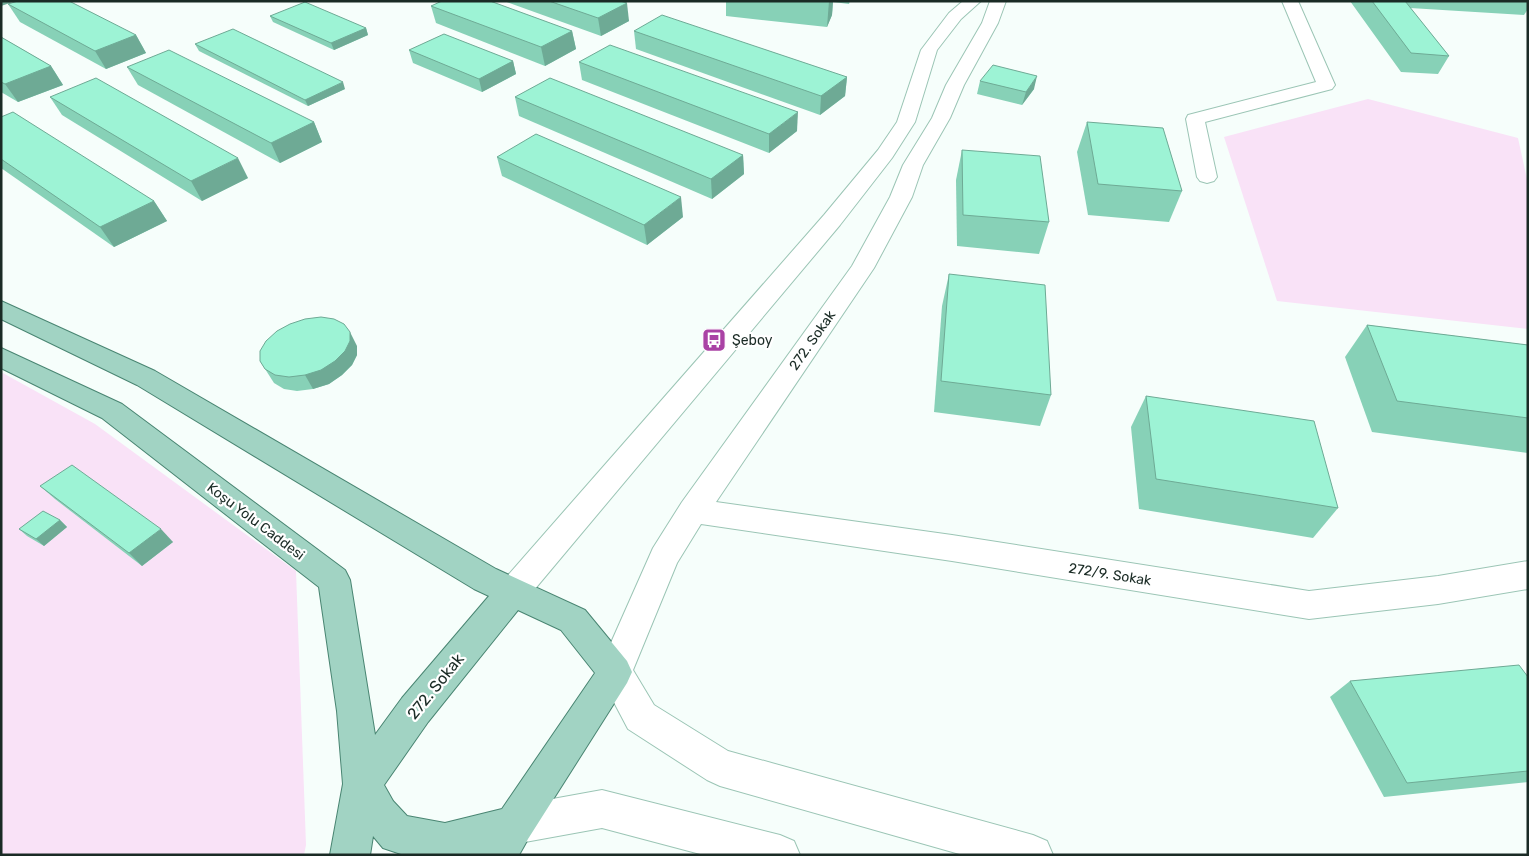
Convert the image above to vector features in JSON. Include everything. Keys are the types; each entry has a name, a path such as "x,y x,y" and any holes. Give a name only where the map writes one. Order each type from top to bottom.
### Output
{"main road":[{"path":"1,309 146,378 485,579 573,620 615,672"},
{"name":"Koşu Yolu Caddesi","path":"1,356 112,411 334,580 355,711 362,784"},
{"name":"272. Sokak","path":"350,855 362,784 415,710 512,592"},
{"name":"272. Sokak","path":"506,840 615,672"},
{"path":"362,784 379,815 397,834 445,843 506,840"}],"street":[{"name":"272. Sokak","path":"512,592 571,521 832,220 885,154 906,122 929,50 955,16 972,1"},
{"name":"272. Sokak","path":"615,672 664,557 693,510 862,268 901,197 913,165 941,118 955,85 990,23 998,1"},
{"path":"1207,177 1195,119 1326,85 1290,1"},
{"path":"885,154 913,165"},
{"name":"272/9. Sokak","path":"693,510 943,547 1309,605 1438,590 1528,575"},
{"path":"615,672 641,717 720,767 1034,855"},
{"path":"506,840 602,809 780,855"}],"shaded area":[{"path":"1368,99 1518,138 1528,184 1528,329 1277,301 1224,137"},
{"path":"1,372 95,424 296,571 306,845 304,855 1,855"}],"building":[{"path":"18,1 69,1 136,35 95,51 8,4"},
{"path":"442,1 490,1 572,31 541,47 431,6"},
{"path":"549,1 620,1 627,3 598,18"},
{"path":"1372,1 1405,1 1449,56 1411,53"},
{"path":"305,2 366,28 331,43 270,16"},
{"path":"662,15 847,77 821,96 634,31"},
{"path":"233,29 343,82 305,100 195,44"},
{"path":"444,34 513,61 479,79 409,50"},
{"path":"1,37 51,66 5,84 1,82"},
{"path":"610,45 798,112 769,134 579,62"},
{"path":"169,50 314,122 271,143 127,67"},
{"path":"993,65 1037,76 1026,92 980,81"},
{"path":"96,78 238,158 191,181 50,97"},
{"path":"550,78 743,155 711,179 515,97"},
{"path":"13,112 154,201 100,227 1,159 1,117"},
{"path":"1087,122 1163,128 1182,191 1098,184"},
{"path":"536,134 681,197 644,225 497,157"},
{"path":"962,150 1040,156 1049,222 963,215"},
{"path":"949,274 1045,285 1051,395 941,381"},
{"path":"321,317 334,319 344,324 350,332 350,341 345,351 335,361 321,370 289,377 275,375 265,369 260,361 260,351 266,341 277,331 290,324 305,319"},
{"path":"1367,325 1528,345 1528,418 1397,401"},
{"path":"1146,396 1314,421 1338,508 1156,479"},
{"path":"72,465 161,529 129,553 40,486"},
{"path":"43,511 60,520 36,539 19,529"},
{"path":"1519,665 1528,677 1528,771 1407,783 1350,681"}],"place":[{"name":"Şeboy","path":"714,340"}]}
